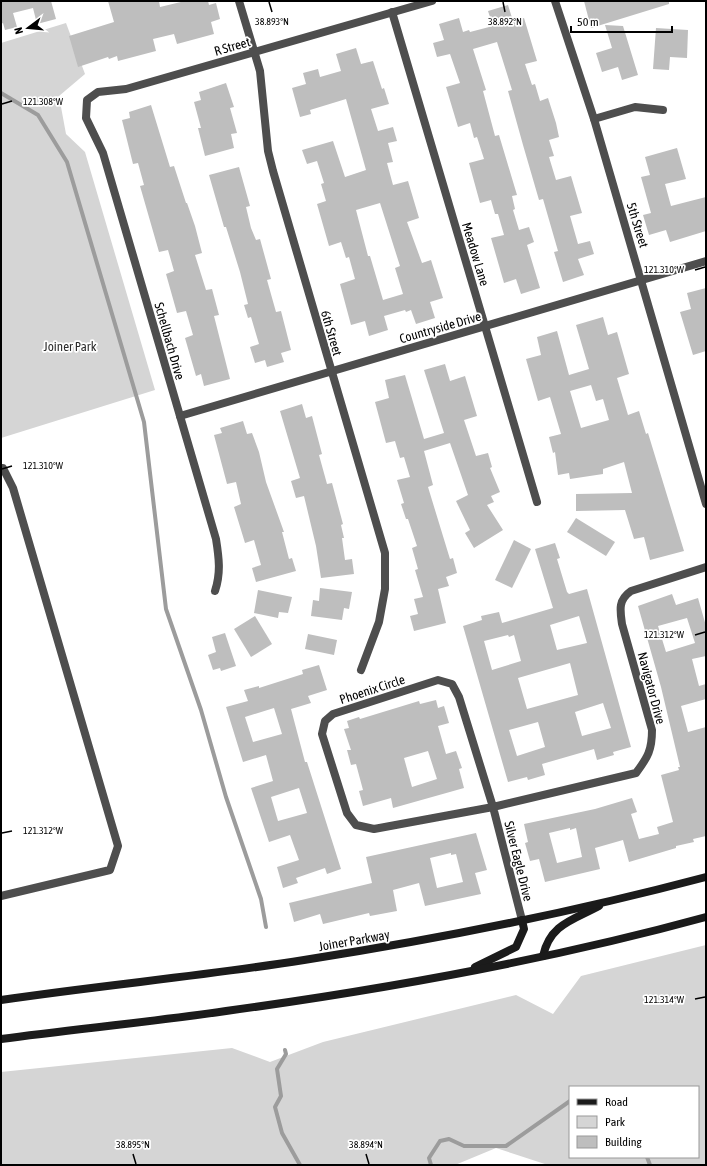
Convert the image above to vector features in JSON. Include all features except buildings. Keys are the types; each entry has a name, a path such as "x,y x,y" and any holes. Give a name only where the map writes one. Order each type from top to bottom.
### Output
{"main road":[{"name":"Joiner Parkway","path":"1,1000 303,961 458,934 608,901 706,877"},
{"path":"543,956 546,944 557,928 608,901"},
{"path":"1,1039 302,1000 464,972 543,956 706,917"},
{"path":"464,972 516,947 524,929 522,920"}],"street":[{"name":"6th Street","path":"239,1 260,71 268,151 273,171 385,553 386,588 379,622 361,670"},
{"name":"R Street","path":"87,100 98,92 126,89 432,1"},
{"name":"5th Street","path":"555,1 594,119 706,504"},
{"name":"Meadow Lane","path":"392,12 537,502"},
{"name":"Schellbach Drive","path":"87,100 86,118 103,153 216,539 220,561 219,576 215,591"},
{"path":"594,119 635,107 663,110"},
{"name":"Countryside Drive","path":"180,416 706,261"},
{"path":"1,468 3,468 13,488 118,846 110,870 1,896"},
{"name":"Navigator Drive","path":"493,807 636,773 647,758 652,745 652,730 622,624 620,606 624,596 631,591 706,567"},
{"name":"Phoenix Circle","path":"438,680 452,684 459,697 493,807 374,829 356,826 348,813 322,734 325,721 333,714 438,680"},
{"name":"Silver Eagle Drive","path":"493,807 522,920"}],"green space":[{"name":"Joiner Park","path":"66,23 85,74 59,96 66,134 85,152 155,390 1,438 1,43"},
{"path":"706,945 706,1165 548,1165 496,1148 455,1165 1,1165 1,1072 232,1048 270,1062 323,1042 516,995 553,1014 581,976"}],"waterway":[{"path":"1,93 38,115 67,162 144,422 166,609 201,710 226,797 261,899 266,927"},
{"path":"285,1050 286,1054 277,1069 281,1096 275,1107 282,1133 300,1165"},
{"path":"431,1165 429,1158 440,1141 449,1139 464,1146 506,1146 569,1102"},
{"path":"647,1158 650,1165"}]}
